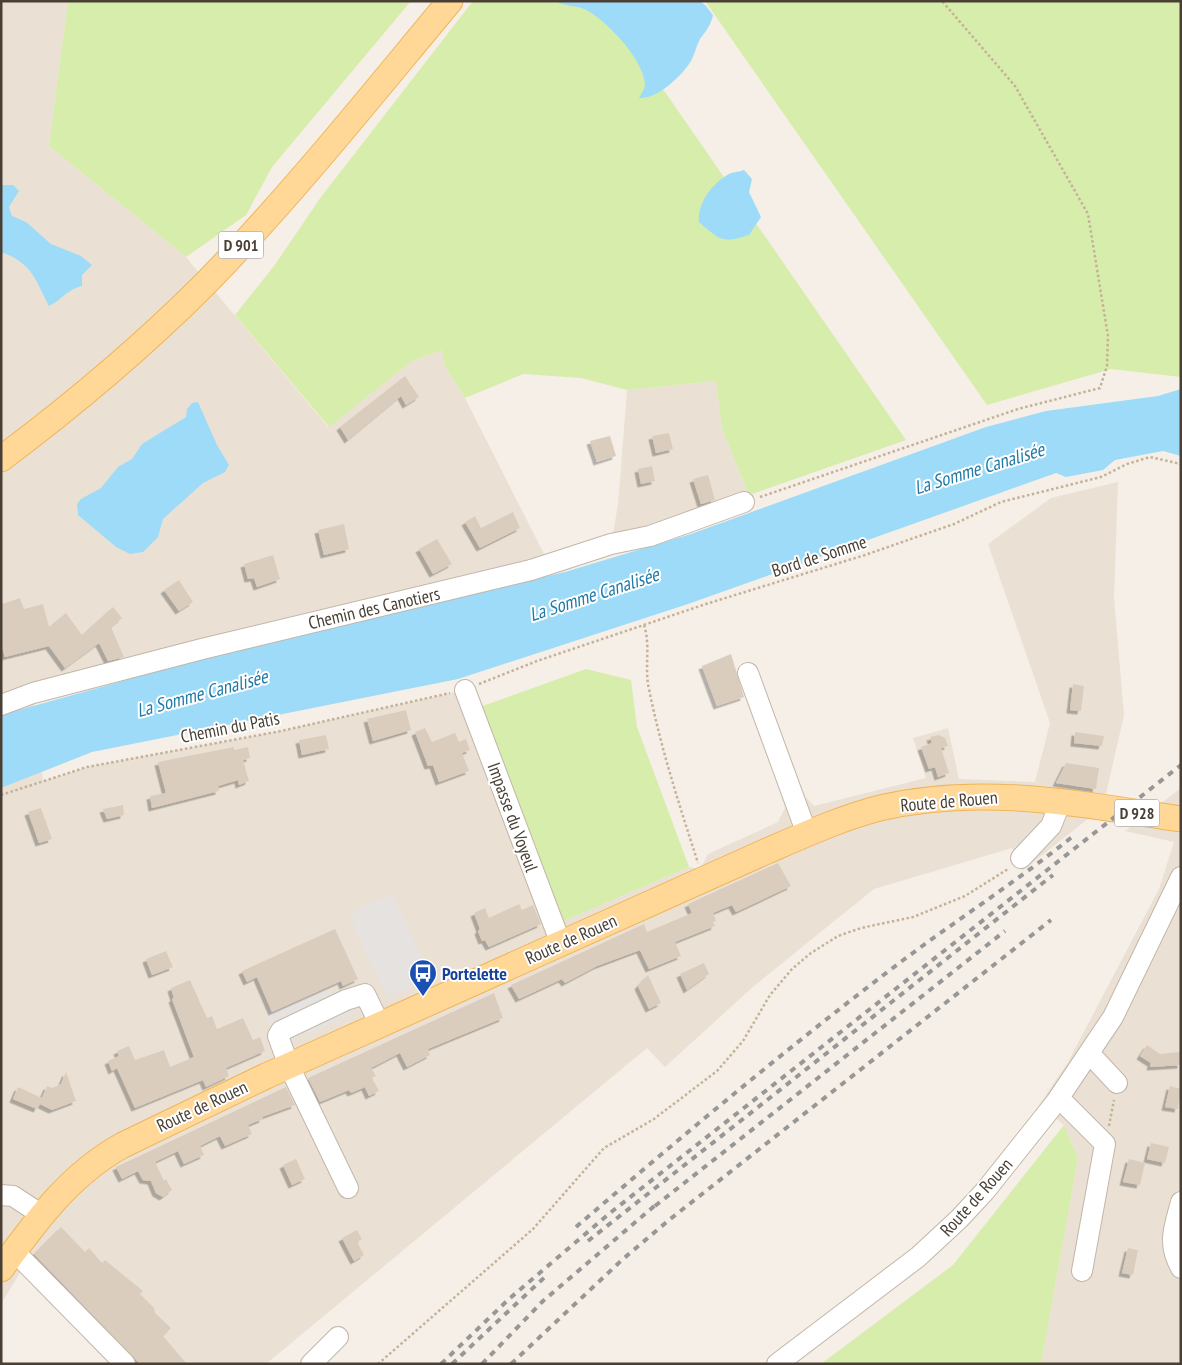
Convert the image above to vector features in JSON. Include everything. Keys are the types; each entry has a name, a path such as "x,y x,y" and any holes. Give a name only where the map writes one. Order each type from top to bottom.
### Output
{"main road":[{"name":"D 901","path":"1,459 50,423 114,370 205,283 264,220 450,1"},
{"name":"Route de Rouen","path":"8,1260 42,1215 72,1182 112,1150 289,1066 807,834 879,809 957,796 1006,796 1061,801 1181,819"}],"street":[{"name":"Chemin des Canotiers","path":"1,705 33,693 202,649 531,570 611,544 650,536 744,502"},
{"path":"748,673 807,834"},
{"name":"Impasse du Voyeul","path":"465,690 561,944"},
{"path":"1021,858 1051,826 1061,801"},
{"name":"Route de Rouen","path":"777,1364 896,1274 943,1235 985,1191 1059,1098 1112,1017 1181,877"},
{"path":"348,1188 289,1066 278,1036 281,1030 346,1000 365,994 380,1025"},
{"path":"1089,1053 1117,1083"},
{"path":"1059,1098 1105,1144 1082,1271"},
{"path":"1,1195 13,1196 42,1215"},
{"path":"1181,1202 1173,1233 1172,1252 1181,1268"},
{"path":"8,1260 125,1364"},
{"path":"311,1364 338,1337"}],"path":[{"path":"744,502 1018,409 1100,388 1107,366 1108,336 1088,214 1015,86 942,1"},
{"name":"Bord de Somme","path":"465,690 537,661 874,552 954,524 1002,502 1101,477 1127,464 1150,457 1181,464"},
{"path":"644,625 648,652 647,681 660,743 704,879"},
{"name":"Chemin du Patis","path":"1,795 87,767 281,731 465,690"},
{"path":"378,1364 533,1229 604,1148 654,1119 717,1071 743,1041 770,995 792,969 811,953 838,936 861,928 913,917 965,896 1021,858"},
{"path":"1105,1144 1117,1083"}],"shaded area":[{"path":"1,1 68,1 49,146 186,257 328,427 412,361 442,350 444,365 465,398 549,564 33,693 43,781 87,767 281,731 465,690 557,933 564,921 689,867 700,869 708,854 778,822 785,808 782,797 800,791 814,806 926,778 913,738 948,728 959,779 1035,782 1050,723 988,544 1051,498 1118,482 1114,598 1124,715 1103,807 1022,871 1012,848 874,889 754,986 665,1067 647,1048 266,1364 125,1364 26,1263 1,1304"},
{"path":"716,381 722,429 749,495 611,544 618,505 627,390"},
{"path":"1181,788 1181,1364 1041,1364 1078,1158 1064,1125 1039,1105 1068,1062 1159,889 1174,842 1125,831"},
{"path":"393,894 432,979 388,998 355,930 350,912"},
{"path":"331,989 338,1004 346,1000 353,1015 279,1045 265,1014"}],"green space":[{"path":"68,1 411,1 272,167 246,215 186,257 49,146"},
{"path":"473,1 602,1 906,440 749,495 722,429 716,381 627,390 581,378 523,374 465,398 444,365 442,350 412,361 329,427 235,315 274,266 321,197"},
{"path":"705,1 1181,1 1181,377 1111,369 987,405"},
{"path":"586,669 631,680 637,727 689,867 564,921 480,707"},
{"path":"1064,1125 1078,1158 1041,1364 821,1364 953,1265"}],"water":[{"path":"555,1 700,1 713,15 710,25 687,67 661,91 646,98 639,98 645,87 643,75 638,64 622,41 593,14 584,9"},
{"path":"744,170 752,179 749,192 761,217 749,235 727,240 722,239 699,222 700,208 707,195 717,183 729,174"},
{"path":"1,185 13,185 19,191 9,207 12,216 26,222 51,244 81,256 92,265 82,275 82,286 72,290 49,306 36,280 26,267 20,261 1,252"},
{"name":"La Somme Canalisée","path":"1181,389 1181,456 1163,451 1115,460 1103,470 1066,477 1056,473 688,604 458,679 92,752 1,788 1,715 123,681 193,658 565,572 691,534 986,427 1046,411 1158,396"},
{"path":"198,402 217,445 229,465 225,472 203,483 163,519 158,537 143,552 130,554 116,547 78,515 77,504 81,499 101,488 118,467 132,459 142,444 186,417 187,409 192,403"}],"building":[{"path":"405,376 419,397 406,405 401,396 348,440 340,427"},
{"path":"669,433 673,449 656,453 652,436"},
{"path":"610,436 616,456 597,462 590,441"},
{"path":"652,466 655,481 641,484 638,469"},
{"path":"708,475 715,500 701,504 693,479"},
{"path":"513,512 520,528 480,548 465,522 475,516 481,528"},
{"path":"344,524 349,549 324,555 318,530"},
{"path":"437,539 452,564 433,574 419,549"},
{"path":"273,555 280,579 257,587 254,578 248,579 244,564"},
{"path":"179,580 193,602 179,611 164,590"},
{"path":"20,598 24,609 43,604 49,627 66,613 82,635 113,607 122,618 111,627 124,657 108,661 99,643 65,668 49,646 5,657 3,650 1,650 2,604"},
{"path":"731,654 744,697 717,706 702,666"},
{"path":"1073,684 1084,686 1081,711 1070,710"},
{"path":"406,710 411,730 373,741 367,719"},
{"path":"425,728 432,742 455,733 459,742 466,739 470,750 462,753 469,771 439,782 433,765 428,766 415,732"},
{"path":"1075,732 1104,736 1102,746 1074,743"},
{"path":"326,735 329,749 302,755 299,740"},
{"path":"939,735 945,738 948,746 941,748 949,773 938,777 935,767 929,769 921,747 932,743 930,737"},
{"path":"234,747 234,750 248,747 250,758 243,760 249,781 239,785 238,780 218,786 219,791 152,808 150,796 166,793 158,762"},
{"path":"1066,763 1099,768 1096,789 1056,783"},
{"path":"123,805 124,815 107,819 103,809"},
{"path":"41,808 52,839 39,843 28,812"},
{"path":"778,863 791,886 736,912 732,905 713,913 716,921 713,922 715,926 675,942 681,956 649,969 640,950 597,966 565,983 562,979 519,999 511,985 644,924 647,932 692,913 688,904"},
{"path":"519,904 522,910 533,905 541,924 489,947 485,940 482,941 474,913 485,908 489,918"},
{"path":"335,929 358,979 343,986 341,981 272,1012 257,977 247,982 242,971"},
{"path":"166,951 173,967 152,975 146,959"},
{"path":"704,963 709,974 687,990 680,974"},
{"path":"648,975 661,1003 649,1009 638,986"},
{"path":"190,980 207,1018 212,1016 217,1029 243,1018 253,1040 260,1037 265,1051 226,1068 229,1076 206,1087 203,1080 135,1108 117,1068 112,1071 108,1061 119,1056 117,1051 129,1046 135,1060 164,1050 170,1067 194,1057 172,999 174,998 171,988"},
{"path":"494,993 503,1018 428,1049 430,1055 407,1067 400,1053 371,1068 376,1076 372,1078 379,1091 369,1096 365,1087 351,1093 349,1090 320,1102 308,1078"},
{"path":"1147,1045 1160,1054 1180,1052 1181,1065 1150,1067 1151,1063 1140,1056"},
{"path":"66,1072 76,1101 52,1110 40,1104 37,1109 13,1099 18,1087 42,1098 47,1086 52,1088 61,1084"},
{"path":"1170,1086 1181,1089 1178,1109 1165,1107"},
{"path":"286,1087 295,1105 262,1117 263,1119 248,1125 252,1134 225,1146 220,1136 200,1146 204,1155 184,1164 178,1151 155,1162 164,1181 166,1179 172,1190 163,1197 156,1193 151,1181 143,1180 138,1171 122,1179 116,1167"},
{"path":"1151,1143 1169,1147 1165,1163 1147,1159"},
{"path":"296,1159 305,1179 292,1185 283,1165"},
{"path":"1129,1159 1145,1163 1140,1185 1123,1182"},
{"path":"61,1227 85,1252 89,1248 102,1263 105,1260 143,1291 140,1294 154,1308 155,1313 171,1328 163,1336 187,1364 140,1364 34,1254"},
{"path":"357,1230 362,1239 357,1242 364,1255 354,1261 342,1238"},
{"path":"1128,1248 1138,1250 1133,1275 1122,1273"}],"railway":[{"path":"441,1364 509,1299 610,1213 1181,765"},
{"path":"576,1227 775,1060 898,964 1072,837"},
{"path":"588,1241 1053,875"},
{"path":"511,1364 623,1259 669,1220 1051,920"},
{"path":"655,1206 1005,931"},
{"path":"482,1364 543,1301 659,1202"},
{"path":"452,1364 547,1275"}],"place":[{"name":"Portelette","path":"423,997"}]}
